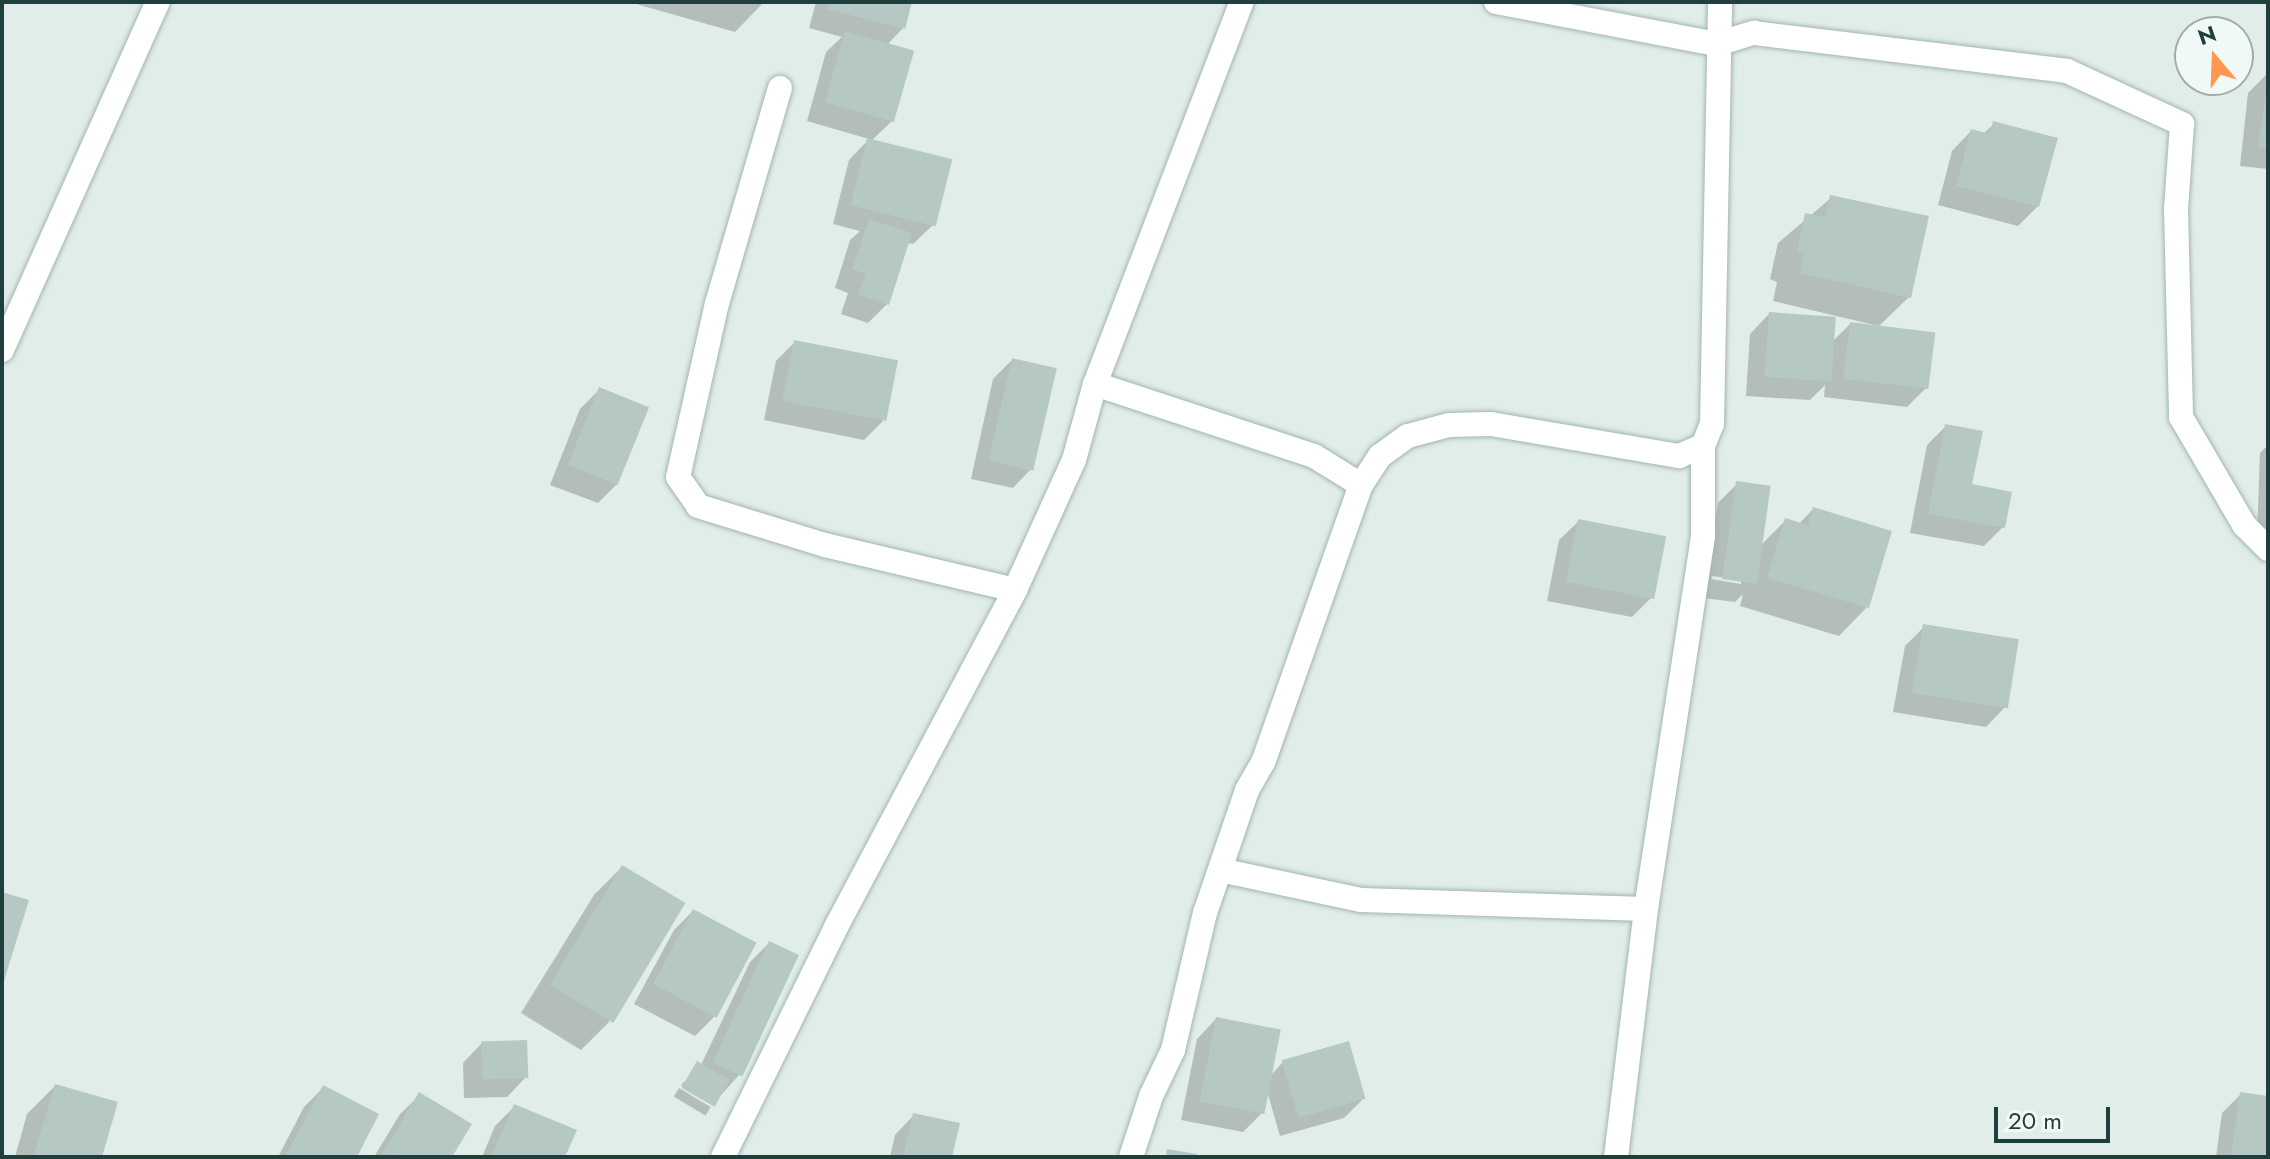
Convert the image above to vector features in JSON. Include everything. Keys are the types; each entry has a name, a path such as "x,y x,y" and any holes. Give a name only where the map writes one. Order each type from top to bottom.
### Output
{"street":[{"path":"2,350 158,2"},
{"path":"723,1157 836,927 1015,590 1074,460 1095,384 1242,2"},
{"path":"1496,2 1717,44 1754,33 2067,71 2182,124 2176,209 2181,417 2244,525 2268,549"},
{"path":"1616,1157 1646,909 1703,536 1703,446 1712,424 1717,291 1717,44 1720,2"},
{"path":"780,88 717,303 678,477 698,506 825,545 1015,590"},
{"path":"1095,384 1314,456 1361,485"},
{"path":"1131,1157 1151,1096 1173,1050 1220,870 1361,485 1380,456 1408,436 1449,425 1491,424 1679,456 1703,446"},
{"path":"1220,870 1361,900 1646,909"}],"building":[{"path":"829,2 912,2 905,29 827,9"},
{"path":"845,31 914,51 894,122 825,102"},
{"path":"2268,78 2268,148 2258,147"},
{"path":"1993,121 2058,138 2039,207 1956,186 1971,129 1990,134"},
{"path":"867,138 952,159 936,226 850,205"},
{"path":"1830,195 1929,216 1911,298 1800,273 1804,253 1797,251 1805,213 1825,217"},
{"path":"869,219 912,233 889,305 858,295 866,274 852,269"},
{"path":"1769,312 1836,317 1831,382 1764,377"},
{"path":"1850,322 1935,332 1928,389 1843,379"},
{"path":"794,340 898,360 886,421 782,401"},
{"path":"1012,358 1057,368 1033,471 988,460"},
{"path":"599,387 649,407 618,485 568,465"},
{"path":"1945,424 1983,431 1972,484 2012,492 2005,528 1928,514"},
{"path":"1736,481 1771,486 1757,584 1722,579"},
{"path":"1813,507 1892,531 1869,608 1767,578 1785,518 1808,525"},
{"path":"1578,519 1666,536 1654,599 1566,582"},
{"path":"1923,624 2019,639 2008,708 1912,693"},
{"path":"622,865 685,903 613,1023 550,985"},
{"path":"2,892 29,900 3,984 2,984"},
{"path":"693,909 757,943 717,1018 653,984"},
{"path":"769,941 799,955 742,1076 712,1062"},
{"path":"1216,1017 1281,1030 1264,1114 1200,1101"},
{"path":"527,1040 528,1078 482,1080 481,1042"},
{"path":"1349,1041 1366,1099 1298,1118 1282,1060"},
{"path":"697,1061 730,1080 714,1107 682,1088"},
{"path":"55,1084 118,1102 102,1157 33,1157"},
{"path":"323,1085 379,1114 357,1157 285,1157"},
{"path":"419,1092 472,1124 452,1157 382,1154"},
{"path":"2240,1092 2268,1096 2268,1157 2231,1157"},
{"path":"514,1104 577,1130 565,1157 491,1157"},
{"path":"913,1113 960,1123 952,1157 903,1157"},
{"path":"1167,1149 1197,1154 1197,1157 1166,1157"}]}
